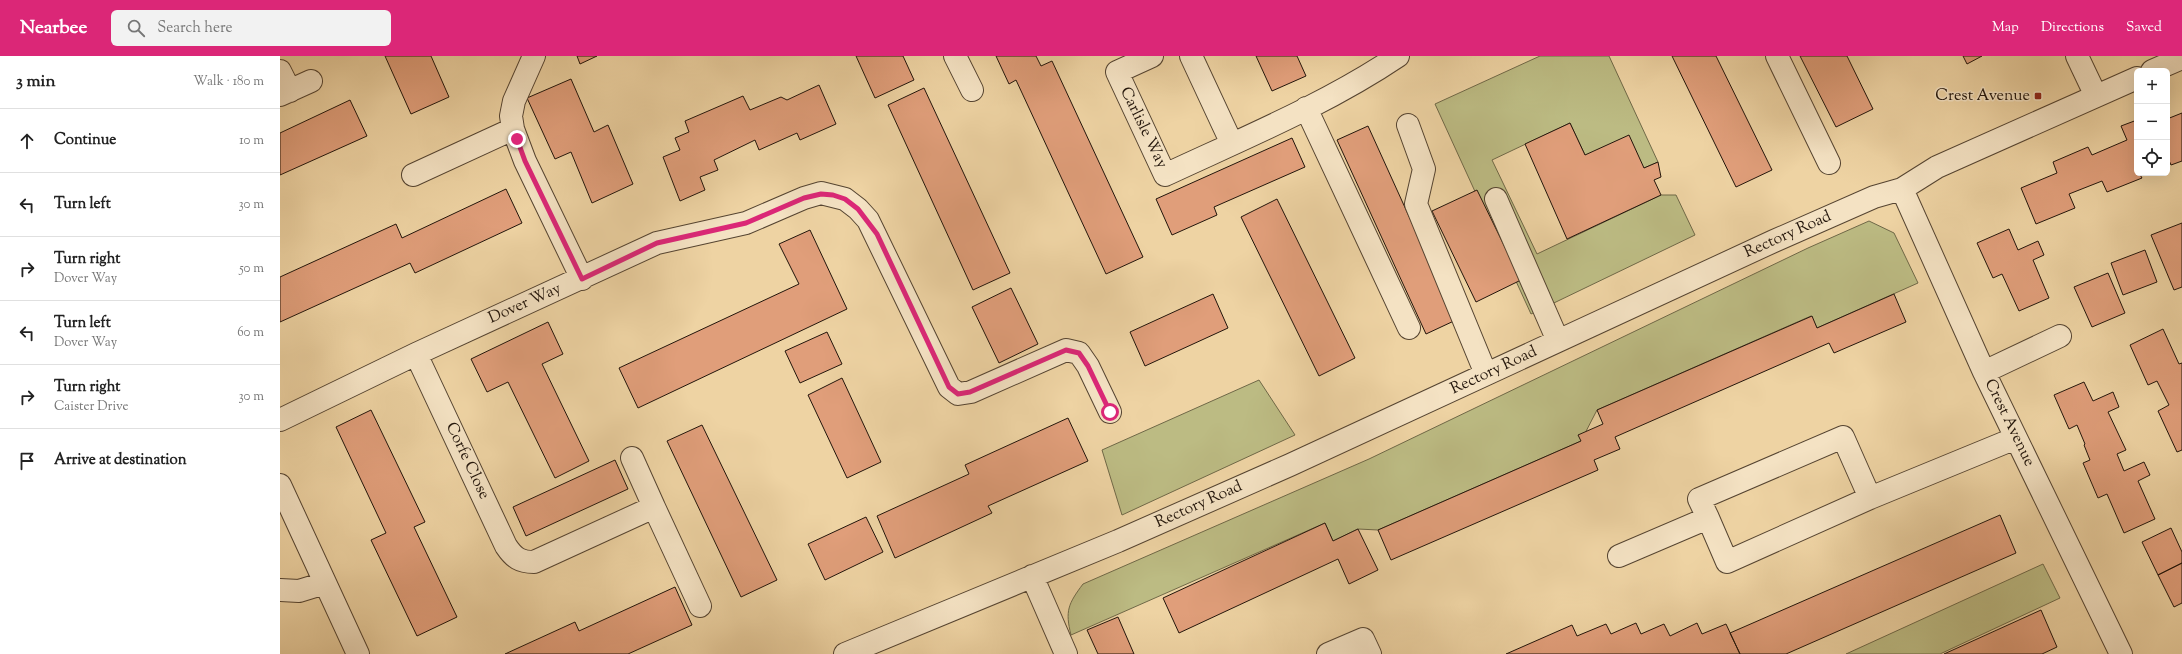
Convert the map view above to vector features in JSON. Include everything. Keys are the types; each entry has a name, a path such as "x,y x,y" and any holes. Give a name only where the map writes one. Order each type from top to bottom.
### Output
{"street":[{"path":"955,56 972,90"},
{"name":"Carlisle Way","path":"1152,56 1117,72 1165,175 1306,108 1368,75 1398,56"},
{"path":"1191,56 1232,144"},
{"path":"1777,56 1830,163"},
{"path":"2077,56 2096,96"},
{"path":"2159,68 2182,58"},
{"path":"528,60 514,101 511,116 513,128 525,161 582,279"},
{"path":"280,71 285,93 311,81"},
{"name":"Rectory Road","path":"845,654 1032,576 1290,465 1817,222 1874,197 1902,190 1937,167 2134,79"},
{"path":"1306,108 1408,328"},
{"path":"1408,125 1424,169 1416,204 1486,374"},
{"path":"414,175 513,128"},
{"name":"Crest Avenue","path":"1902,190 1984,372 2122,654"},
{"name":"Dover Way","path":"280,420 416,354 582,279 657,243 746,223 804,198 821,194 833,195 845,199 858,209 877,234 949,387 958,394 970,392 1066,350 1079,353 1088,366 1110,412"},
{"path":"1496,199 1558,341"},
{"path":"1984,372 2060,336"},
{"name":"Corfe Close","path":"416,354 506,546 514,557 524,562 534,562 654,507"},
{"path":"1870,498 1843,437 1699,499 1726,562 1870,498 2016,438"},
{"path":"632,458 700,606"},
{"path":"280,485 358,654"},
{"path":"1619,556 1708,518"},
{"path":"1032,576 1066,654"},
{"path":"280,590 299,591 325,583"},
{"path":"1328,654 1363,639 1370,654"}],"shaded area":[{"path":"1540,56 1609,56 1658,162 1644,168 1585,155 1570,123 1492,160 1537,254 1661,195 1676,195 1695,235 1531,314 1435,104"},
{"path":"1869,221 1894,233 1918,283 1817,328 1811,316 1597,410 1581,441 1378,530 1358,529 1333,541 1325,523 1071,635 1068,620 1069,608 1074,597 1083,584 1369,459 1808,248"},
{"path":"1259,380 1295,435 1122,515 1102,450"},
{"path":"2043,564 2060,598 1940,654 1846,654"}],"building":[{"path":"385,56 431,56 449,97 411,114"},
{"path":"577,56 597,56 580,64"},
{"path":"856,56 903,56 914,80 875,98"},
{"path":"996,56 1036,56 1041,66 1052,61 1143,257 1106,274 1016,80 1009,84"},
{"path":"1256,56 1297,56 1306,76 1272,91"},
{"path":"1672,56 1716,56 1772,170 1736,187"},
{"path":"1800,56 1847,56 1873,109 1836,127"},
{"path":"1963,56 1982,56 1967,64"},
{"path":"571,79 594,132 608,125 633,184 592,203 571,152 555,159 527,98"},
{"path":"819,85 836,124 800,140 797,133 759,150 755,140 714,160 718,170 700,177 705,190 680,201 663,157 680,150 675,138 689,132 685,121 743,96 750,110 781,97 787,100"},
{"path":"924,88 1010,273 973,290 888,105"},
{"path":"350,100 367,136 280,175 280,133"},
{"path":"2182,113 2182,161 2171,165 2170,163 2170,118"},
{"path":"2134,121 2134,176 2141,176 2142,178 2107,192 2102,181 2069,194 2075,208 2036,224 2021,188 2057,173 2053,162 2088,147 2092,155 2127,140 2121,126"},
{"path":"1570,123 1585,155 1629,135 1644,168 1658,162 1661,177 1654,180 1661,195 1567,239 1525,144"},
{"path":"1368,126 1456,320 1426,334 1337,140"},
{"path":"1292,138 1305,167 1214,207 1217,215 1172,235 1156,199"},
{"path":"506,189 522,223 415,273 410,263 280,322 280,277 396,224 402,238"},
{"path":"1477,190 1521,280 1476,302 1432,211"},
{"path":"1277,199 1355,358 1319,376 1241,217"},
{"path":"2182,223 2182,287 2174,290 2151,235"},
{"path":"2009,229 2018,250 2038,241 2044,255 2033,260 2049,298 2019,311 2002,274 1993,278 1977,243"},
{"path":"810,230 847,309 638,408 619,368 799,284 779,244"},
{"path":"2145,250 2157,282 2123,295 2111,263"},
{"path":"2108,273 2125,313 2092,327 2074,287"},
{"path":"1011,288 1038,344 999,363 972,307"},
{"path":"1213,294 1228,328 1145,366 1130,332"},
{"path":"1894,294 1906,322 1834,353 1829,343 1615,437 1620,449 1594,460 1598,470 1391,560 1378,530 1581,441 1578,435 1603,424 1597,410 1812,316 1817,328"},
{"path":"548,322 563,354 542,364 589,461 555,478 508,382 487,392 471,359"},
{"path":"2163,329 2179,364 2182,363 2182,450 2177,452 2158,411 2169,405 2157,381 2148,385 2130,345"},
{"path":"827,332 842,364 800,383 785,351"},
{"path":"842,378 881,462 847,478 808,395"},
{"path":"2084,382 2093,401 2113,392 2119,407 2108,412 2126,450 2117,454 2124,471 2144,462 2150,475 2138,481 2155,519 2124,533 2107,494 2098,498 2083,463 2090,460 2077,425 2069,429 2054,395"},
{"path":"371,410 425,522 414,527 457,617 417,636 371,540 386,533 336,427"},
{"path":"1068,418 1088,461 988,506 992,513 895,558 877,516 969,474 965,465"},
{"path":"702,425 777,580 741,597 667,441"},
{"path":"615,460 628,489 526,536 513,507"},
{"path":"2000,515 2016,553 1786,654 1740,654 1730,633"},
{"path":"866,517 883,552 825,580 808,544"},
{"path":"1325,523 1333,541 1358,529 1378,570 1349,584 1338,559 1179,633 1163,598"},
{"path":"2171,528 2182,552 2182,563 2158,575 2142,542"},
{"path":"2182,563 2182,603 2174,607 2158,575"},
{"path":"675,587 692,625 628,654 505,654 575,622 579,631"},
{"path":"2041,610 2057,647 2042,654 1944,654"},
{"path":"1118,617 1134,654 1098,654 1087,630"},
{"path":"1636,623 1641,634 1664,624 1670,636 1697,623 1702,634 1726,624 1740,654 1506,654 1572,625 1577,636 1606,624 1611,634"}],"place":[{"name":"Crest Avenue","path":"2038,96"}],"route":[{"path":"517,139 525,161 582,279 657,243 746,223 804,198 821,194 833,195 845,199 858,209 868,220 877,234 949,387 958,394 970,392 1066,350 1079,353 1088,366 1110,412"}]}
